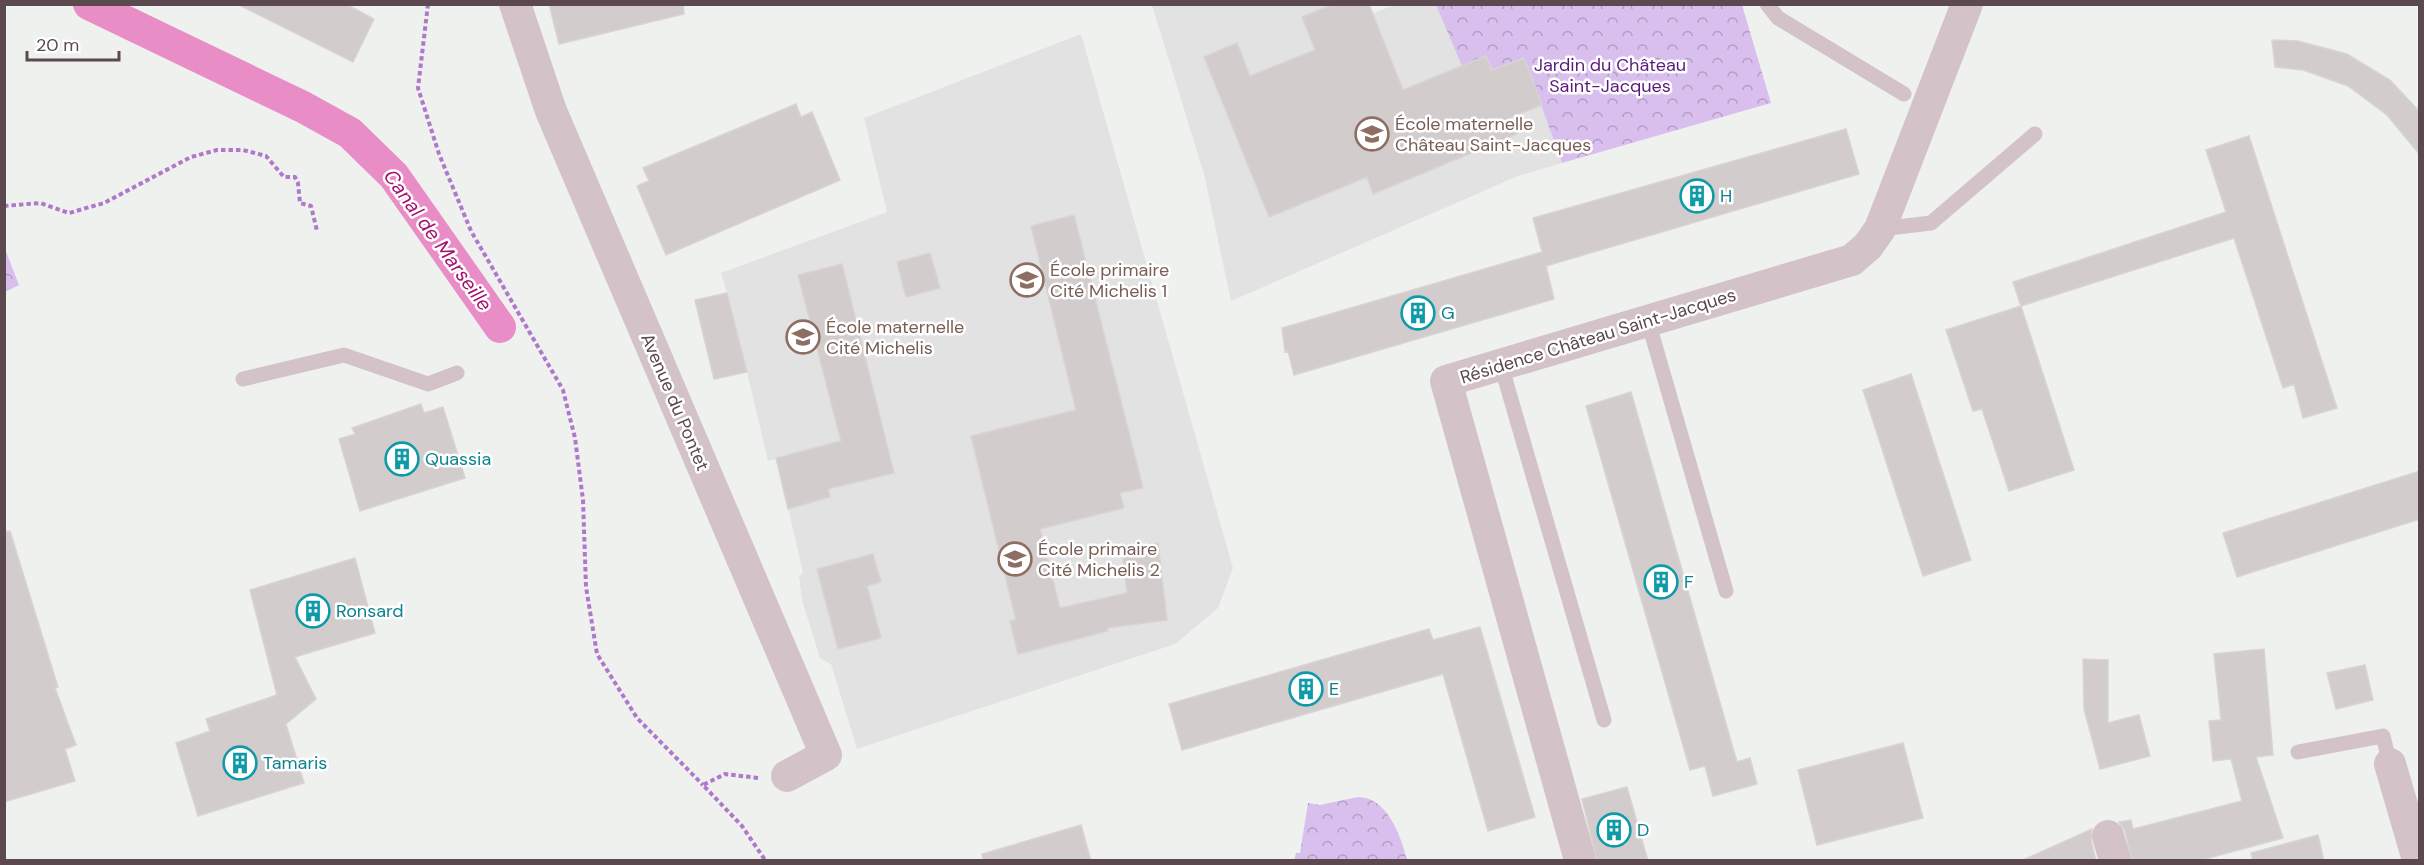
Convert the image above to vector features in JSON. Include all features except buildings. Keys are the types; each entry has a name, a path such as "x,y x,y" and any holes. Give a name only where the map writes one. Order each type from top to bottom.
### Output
{"street":[{"name":"Avenue du Pontet","path":"515,4 551,111 826,756 787,776"},
{"name":"Résidence Château Saint-Jacques","path":"1580,861 1446,381 1852,260 1868,246 1880,229 1967,4"},
{"path":"2390,764 2418,861"}],"lane":[{"path":"1767,4 1778,18 1904,94"},
{"path":"1880,229 1931,223 2035,134"},
{"path":"1648,321 1726,591"},
{"path":"243,379 344,355 428,384 457,373"},
{"path":"1501,365 1604,720"},
{"path":"2298,752 2383,736 2390,764"}],"path":[{"path":"428,4 418,88 439,154 471,231 563,390 576,448 583,500 586,587 597,654 637,718 742,826 765,861"},
{"path":"4,206 40,203 69,213 104,203 191,157 217,150 243,150 266,156 284,177 295,177 298,183 300,203 311,206 317,231"},
{"path":"703,785 725,774 754,778 787,776"}],"shaded area":[{"name":"École maternelle Château Saint-Jacques","path":"1369,4 1373,13 1395,5 1436,5 1462,65 1486,56 1492,70 1524,58 1562,163 1518,176 1231,301 1204,174 1152,5"},
{"path":"1081,34 1233,568 1218,608 1175,644 857,749 831,664 820,658 802,600 799,576 803,573 777,459 768,461 747,372 714,379 695,300 727,293 721,273 887,212 864,118"}],"green space":[{"name":"Jardin du Château Saint-Jacques","path":"1436,5 1742,5 1771,103 1562,163 1524,58 1492,70 1486,56 1462,66"},
{"path":"4,246 19,285 5,292 4,292"},
{"path":"1358,797 1377,803 1385,811 1397,830 1407,860 1294,860 1296,853 1300,853 1308,803 1320,805"}],"waterway":[{"name":"Canal de Marseille","path":"89,4 303,107 350,133 394,176 500,327"}],"place":[{"name":"École maternelle Château Saint-Jacques","path":"1372,134"},
{"name":"H","path":"1697,196"},
{"name":"École primaire Cité Michelis 1","path":"1027,280"},
{"name":"G","path":"1418,313"},
{"name":"École maternelle Cité Michelis","path":"803,337"},
{"name":"Quassia","path":"402,459"},
{"name":"École primaire Cité Michelis 2","path":"1015,559"},
{"name":"F","path":"1661,582"},
{"name":"Ronsard","path":"313,611"},
{"name":"E","path":"1306,689"},
{"name":"Tamaris","path":"240,763"},
{"name":"D","path":"1614,830"}]}
